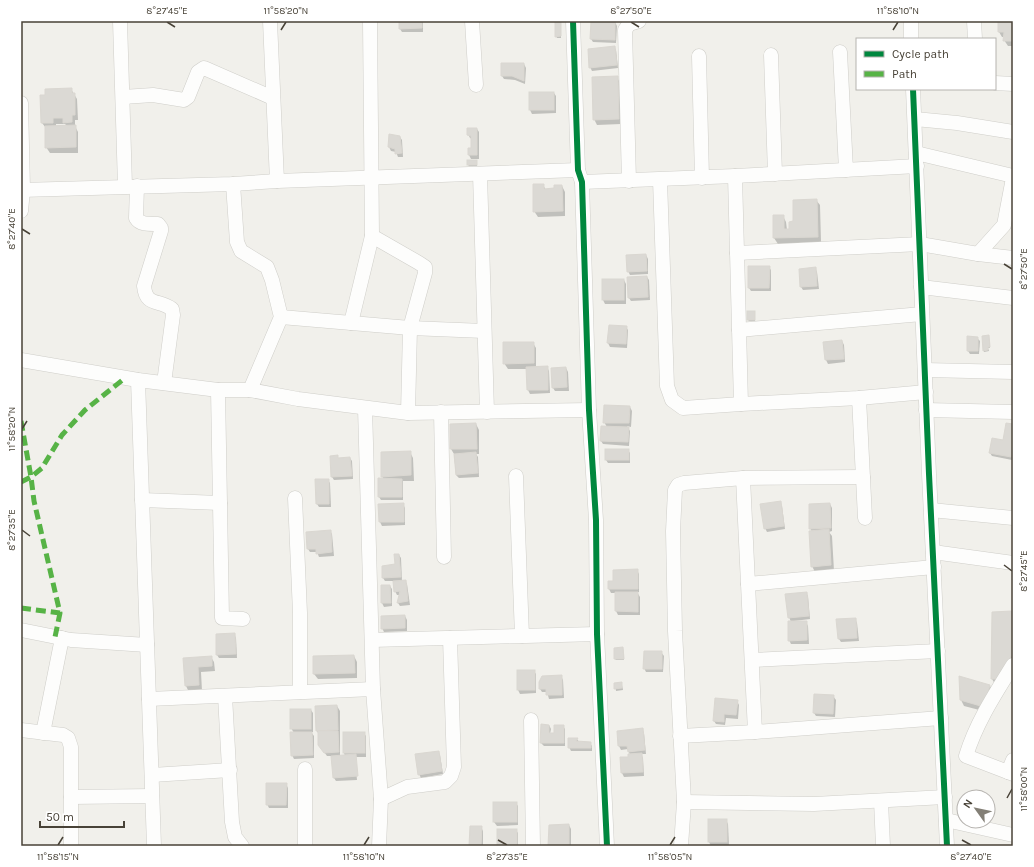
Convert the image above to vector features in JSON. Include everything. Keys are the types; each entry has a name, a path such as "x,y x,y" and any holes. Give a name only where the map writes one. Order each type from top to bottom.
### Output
{"street":[{"path":"120,21 123,97 131,186 136,218 140,223 158,224 161,228 144,286 145,295 150,301 167,305 172,309 173,315 164,383"},
{"path":"270,21 277,181"},
{"path":"351,323 372,236 370,21"},
{"path":"472,21 476,85"},
{"path":"573,21 589,410 596,520 597,634 607,846"},
{"path":"629,181 625,30 629,24 639,21"},
{"path":"911,21 911,38"},
{"path":"974,21 975,38"},
{"path":"840,52 846,170"},
{"path":"771,55 775,174"},
{"path":"699,56 702,178"},
{"path":"123,97 153,95 184,100 188,98 198,72 204,68 273,98"},
{"path":"996,83 1013,84"},
{"path":"914,90 926,410 947,846"},
{"path":"21,103 21,212"},
{"path":"915,119 957,123 1013,132"},
{"path":"22,190 233,184 277,181 480,174 580,176 629,181 660,180 846,170 916,159 1013,177 1004,225 978,254"},
{"path":"480,174 487,412"},
{"path":"735,176 741,404"},
{"path":"660,180 667,386 672,400 683,408 859,398 926,392"},
{"path":"233,184 237,242 242,251 267,267 272,280 281,317 250,390"},
{"path":"372,236 425,267 425,273 410,328 408,413"},
{"path":"737,253 920,244 978,254 1013,258"},
{"path":"921,286 1013,298"},
{"path":"739,330 922,314"},
{"path":"281,317 410,328 484,331"},
{"path":"21,360 138,380 218,390 250,390 298,399 408,413 589,410"},
{"path":"925,370 1013,372"},
{"path":"138,380 154,846"},
{"path":"218,390 222,618 243,619"},
{"path":"859,398 865,518"},
{"path":"365,408 374,689 381,799 379,846"},
{"path":"926,410 1013,412"},
{"path":"441,412 444,557"},
{"path":"516,476 522,636"},
{"path":"681,846 684,802 680,736 674,560 675,490 678,485 684,482 743,478 863,477"},
{"path":"743,478 755,732"},
{"path":"294,498 300,613 300,692"},
{"path":"142,500 220,503"},
{"path":"931,510 1013,518"},
{"path":"933,552 1013,563"},
{"path":"748,584 934,567"},
{"path":"21,630 71,640 147,645"},
{"path":"372,640 597,634"},
{"path":"42,733 62,638"},
{"path":"381,799 407,787 445,782 451,776 454,767 450,638"},
{"path":"752,660 938,651"},
{"path":"966,756 987,708 1013,665"},
{"path":"149,699 374,689"},
{"path":"225,696 232,822 235,837 242,846"},
{"path":"680,736 941,718"},
{"path":"531,720 533,846"},
{"path":"21,730 68,738 71,747 71,846"},
{"path":"943,752 966,756 1011,769"},
{"path":"305,769 305,846"},
{"path":"152,775 230,770"},
{"path":"71,797 152,796"},
{"path":"684,802 814,804 945,797"},
{"path":"881,800 883,846"},
{"path":"946,820 1013,835"}],"building":[{"path":"399,21 422,21 422,28 399,29"},
{"path":"591,21 615,21 615,40 590,39"},
{"path":"998,21 1013,21 1013,41 1003,41 1004,32 998,32"},
{"path":"555,22 561,22 561,36 555,37"},
{"path":"615,46 617,65 589,68 588,49"},
{"path":"501,63 524,63 524,81 512,76 501,76"},
{"path":"618,76 619,119 593,120 592,77"},
{"path":"72,88 72,93 75,93 75,115 72,115 72,122 63,123 63,118 53,118 53,123 41,123 40,95 45,95 45,89"},
{"path":"529,92 554,92 554,110 529,110"},
{"path":"76,125 76,147 45,148 45,126"},
{"path":"467,128 477,128 477,155 468,155 468,148 471,148 471,136 467,135"},
{"path":"389,134 400,136 402,153 395,154 395,149 388,147"},
{"path":"467,160 477,160 477,165 467,165"},
{"path":"533,184 544,184 544,189 554,188 554,185 562,185 563,211 533,212"},
{"path":"817,199 818,237 773,238 773,215 784,215 784,229 789,229 789,222 793,221 793,200"},
{"path":"646,254 647,271 627,272 626,255"},
{"path":"748,266 770,266 769,288 748,288"},
{"path":"816,267 817,286 800,287 799,269"},
{"path":"647,276 648,297 628,298 627,277"},
{"path":"602,279 624,279 624,300 602,300"},
{"path":"747,311 755,311 755,320 747,320"},
{"path":"609,325 627,326 626,344 607,343"},
{"path":"989,335 990,347 988,347 988,350 983,351 982,336"},
{"path":"967,336 978,337 978,351 967,351"},
{"path":"842,340 844,359 825,360 823,342"},
{"path":"503,342 534,342 534,363 503,364"},
{"path":"548,366 548,390 527,390 526,367"},
{"path":"566,367 567,387 552,388 551,368"},
{"path":"604,405 630,406 629,423 603,423"},
{"path":"476,423 477,449 450,449 450,424"},
{"path":"1006,423 1013,424 1013,444 1011,457 989,453 992,438 1003,440"},
{"path":"601,426 629,427 628,442 600,441"},
{"path":"605,449 629,449 629,460 605,460"},
{"path":"411,451 411,475 381,477 381,452"},
{"path":"476,452 478,473 456,475 454,454"},
{"path":"338,455 338,458 350,457 352,476 331,477 330,456"},
{"path":"378,478 402,479 402,497 378,497"},
{"path":"315,479 329,479 329,504 316,504"},
{"path":"781,501 784,526 764,529 760,504"},
{"path":"404,503 404,522 379,522 378,504"},
{"path":"830,503 831,528 809,529 809,504"},
{"path":"829,529 831,565 811,567 809,531"},
{"path":"331,530 332,552 316,554 316,549 307,549 306,532"},
{"path":"394,554 399,554 401,577 382,578 382,566 395,564"},
{"path":"638,569 638,589 608,589 608,581 613,581 613,570"},
{"path":"406,580 408,601 397,603 400,591 394,592 393,581"},
{"path":"381,585 390,585 391,603 381,603"},
{"path":"615,592 638,592 638,612 615,611"},
{"path":"807,592 809,616 788,618 785,594"},
{"path":"1012,611 1013,653 999,679 991,679 992,612"},
{"path":"405,615 405,628 381,629 381,616"},
{"path":"856,618 857,638 838,639 836,619"},
{"path":"788,621 807,621 807,640 788,641"},
{"path":"235,633 236,654 216,655 216,634"},
{"path":"623,647 624,659 614,659 614,648"},
{"path":"644,651 662,651 662,669 643,669"},
{"path":"354,655 355,673 313,674 313,656"},
{"path":"212,656 212,666 198,667 199,685 185,686 183,658"},
{"path":"517,670 535,670 535,690 517,690"},
{"path":"562,675 562,695 546,695 546,689 539,689 539,682 542,676"},
{"path":"959,676 990,685 984,707 960,700"},
{"path":"622,682 622,688 614,689 614,683"},
{"path":"814,694 834,695 833,714 813,713"},
{"path":"715,698 738,700 736,715 724,714 724,722 713,721"},
{"path":"337,705 338,730 316,731 315,706"},
{"path":"290,709 311,709 311,729 290,729"},
{"path":"541,724 549,725 549,733 554,733 554,725 564,725 564,743 540,743"},
{"path":"643,728 645,750 628,752 627,746 618,746 617,731"},
{"path":"318,731 338,731 339,752 324,753 318,745"},
{"path":"290,732 312,732 313,755 291,756"},
{"path":"343,732 365,732 365,753 343,753"},
{"path":"568,738 578,738 576,741 591,742 591,748 568,748"},
{"path":"439,751 442,771 418,775 415,754"},
{"path":"642,753 643,772 621,773 620,757 628,757 628,754"},
{"path":"356,754 358,776 333,778 331,756"},
{"path":"266,783 287,783 286,805 266,805"},
{"path":"493,802 517,802 517,822 493,822"},
{"path":"708,819 727,819 727,842 708,842"},
{"path":"569,824 569,846 548,846 549,825"},
{"path":"470,826 482,826 481,846 469,846"},
{"path":"497,829 517,829 517,846 497,846"}],"marked path":[{"path":"21,482 31,477 42,468 62,435 85,410 125,378"},
{"path":"21,421 34,501 60,613 55,637"},
{"path":"21,608 60,613"}],"cycle path":[{"path":"573,21 578,170 582,182 589,410 596,520 597,634 607,846"},
{"path":"913,90 929,474 947,846"}]}
